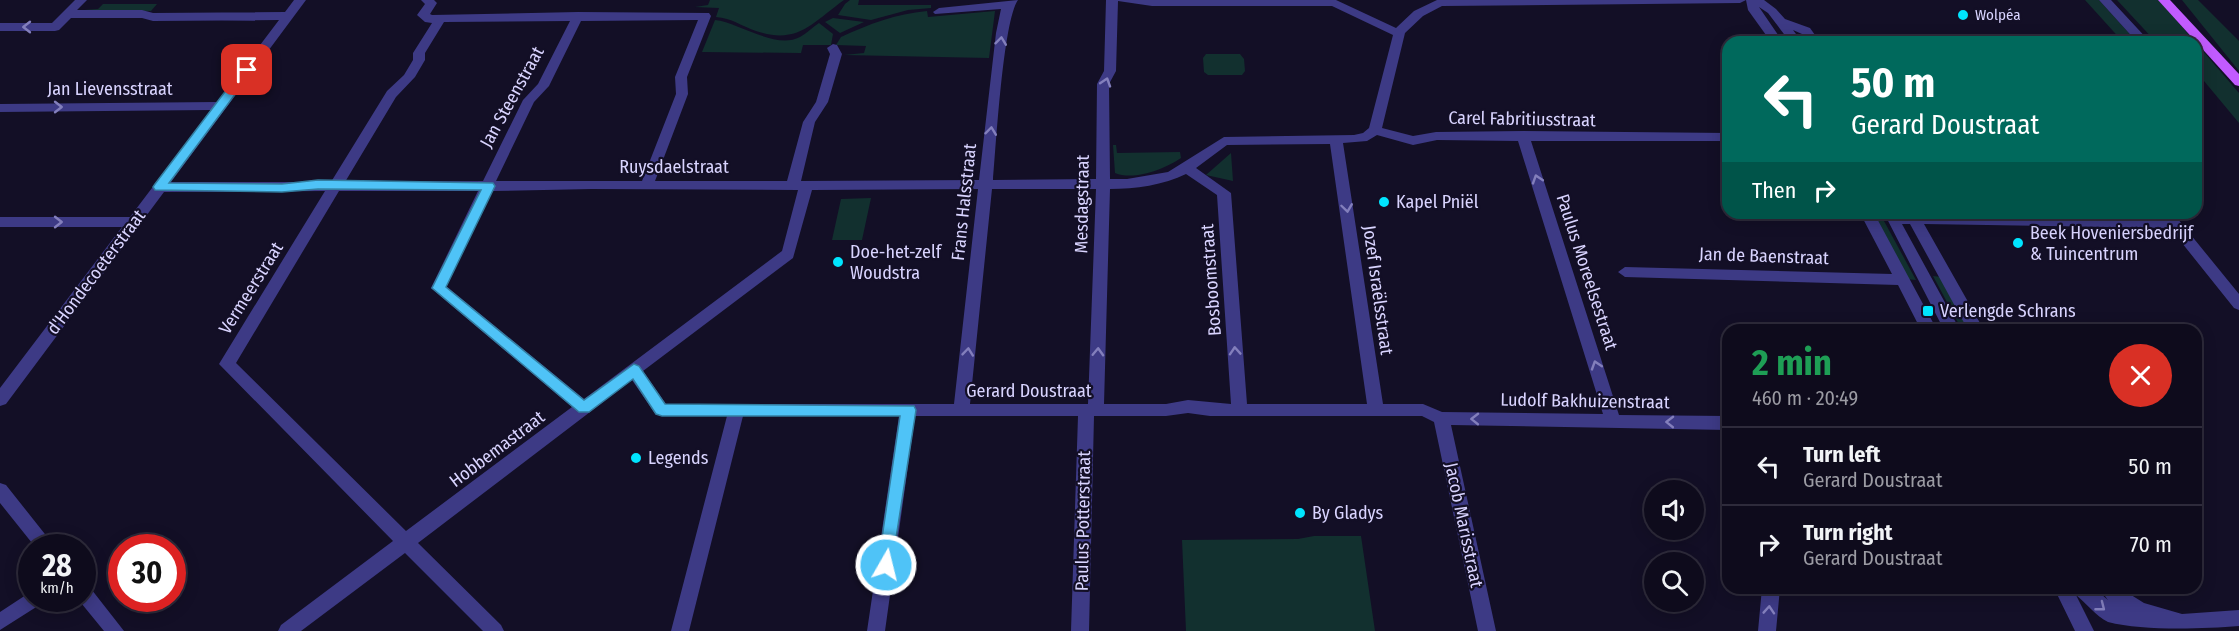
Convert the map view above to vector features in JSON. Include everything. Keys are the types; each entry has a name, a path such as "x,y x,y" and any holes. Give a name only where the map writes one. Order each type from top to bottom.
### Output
{"main road":[{"path":"2164,0 2198,36"},
{"path":"2177,0 2214,53"},
{"path":"2202,40 2239,82"}],"street":[{"path":"0,27 55,27 81,0"},
{"name":"d'Hondecoeterstraat","path":"0,400 300,0"},
{"path":"428,0 431,3 423,15 425,18 440,19 705,16 681,77 682,94 647,185"},
{"name":"Mesdagstraat","path":"1091,410 1103,184 1103,84 1110,71 1112,0"},
{"path":"1124,0 1152,3 1336,1 1384,28 1399,33"},
{"path":"1187,168 1231,136 1361,138 1375,130 1399,33 1406,24 1434,1 1740,0"},
{"path":"1773,36 1754,10 1755,0 1771,5 1792,36"},
{"path":"2105,0 2138,36"},
{"path":"939,12 1010,3"},
{"name":"Frans Halsstraat","path":"961,410 1002,33 1010,3"},
{"path":"68,14 142,14 153,17 287,16"},
{"name":"Jan Steenstraat","path":"578,16 543,86 529,100 438,288 584,408"},
{"name":"Vermeerstraat","path":"406,542 227,364 391,94 409,77 418,60 418,53 440,19"},
{"path":"1781,22 1806,31 1810,36"},
{"name":"Hobbemastraat","path":"287,631 788,254 809,122 822,102 836,54 833,48"},
{"name":"Jan Lievensstraat","path":"0,108 220,106"},
{"name":"Carel Fabritiusstraat","path":"1375,130 1401,141 1426,140 1436,136 1722,137"},
{"name":"Paulus Moreelsestraat","path":"1523,135 1614,420"},
{"name":"Jozef Israëlsstraat","path":"1336,139 1376,410"},
{"name":"Ruysdaelstraat","path":"159,187 267,188 306,185 550,188 583,184 1103,184 1156,181 1187,168"},
{"name":"Bosboomstraat","path":"1187,168 1224,193 1239,410"},
{"path":"1870,219 1926,324"},
{"path":"1893,219 1949,324"},
{"path":"1915,219 1973,324"},
{"path":"2170,219 2239,304"},
{"path":"0,222 133,222"},
{"name":"Jan de Baenstraat","path":"1625,272 1902,280"},
{"name":"Gerard Doustraat","path":"634,370 662,410 1166,410 1177,406 1198,406 1210,410 1423,410 1441,418"},
{"path":"680,631 737,410"},
{"path":"876,631 908,410"},
{"name":"Paulus Potterstraat","path":"1080,631 1091,410"},
{"name":"Ludolf Bakhuizenstraat","path":"1441,418 1722,423"},
{"name":"Jacob Marisstraat","path":"1441,418 1487,631"},
{"path":"0,490 36,534"},
{"path":"406,542 495,631"},
{"path":"1767,631 1770,594"},
{"path":"2066,594 2085,631"},
{"path":"2087,594 2099,606 2126,619 2154,627 2183,622 2239,618"},
{"path":"2111,594 2126,619"},
{"path":"96,608 115,631"},
{"path":"0,622 18,610"}],"green space":[{"path":"710,0 844,0 804,29 783,35 771,35 716,17 719,8 695,7 708,5"},
{"path":"850,0 859,0 858,5 931,5 931,8 908,10 871,20 838,15"},
{"path":"2085,0 2099,0 2132,36 2118,36"},
{"path":"2117,0 2159,0 2190,36 2150,36"},
{"path":"2182,0 2198,0 2239,41 2239,71"},
{"path":"103,4 157,4 151,11 84,10 98,9"},
{"path":"927,11 928,17 995,11 989,58 844,55 864,53 866,46 836,45 841,37 872,24"},
{"path":"833,18 864,22 840,33 825,22"},
{"path":"715,20 779,40 800,37 819,23 833,34 831,45 803,45 801,53 702,52"},
{"path":"2202,50 2239,93 2239,123 2202,81"},
{"path":"1206,54 1240,54 1244,59 1245,71 1242,75 1208,75 1204,72 1203,58"},
{"path":"1113,145 1116,145 1117,153 1180,152 1181,158 1149,173 1123,175 1115,173"},
{"path":"1231,153 1233,181 1206,175"},
{"path":"871,198 862,240 832,240 841,199"},
{"path":"1876,220 1884,221 1916,280 1907,279"},
{"path":"1933,276 1941,277 1968,324 1959,324"},
{"path":"1314,536 1361,536 1375,631 1186,631 1182,540 1298,539"}],"place":[{"name":"Wolpéa","path":"1963,15"},
{"name":"Kapel Pniël","path":"1384,202"},
{"name":"Beek Hoveniersbedrijf & Tuincentrum","path":"2018,243"},
{"name":"Doe-het-zelf Woudstra","path":"838,262"},
{"name":"Verlengde Schrans","path":"1928,311"},
{"name":"Legends","path":"636,458"},
{"name":"By Gladys","path":"1300,513"}],"route":[{"path":"247,70 159,187 282,188 318,184 327,186 489,186 438,288 584,408 634,370 662,410 908,410 886,565"}]}
